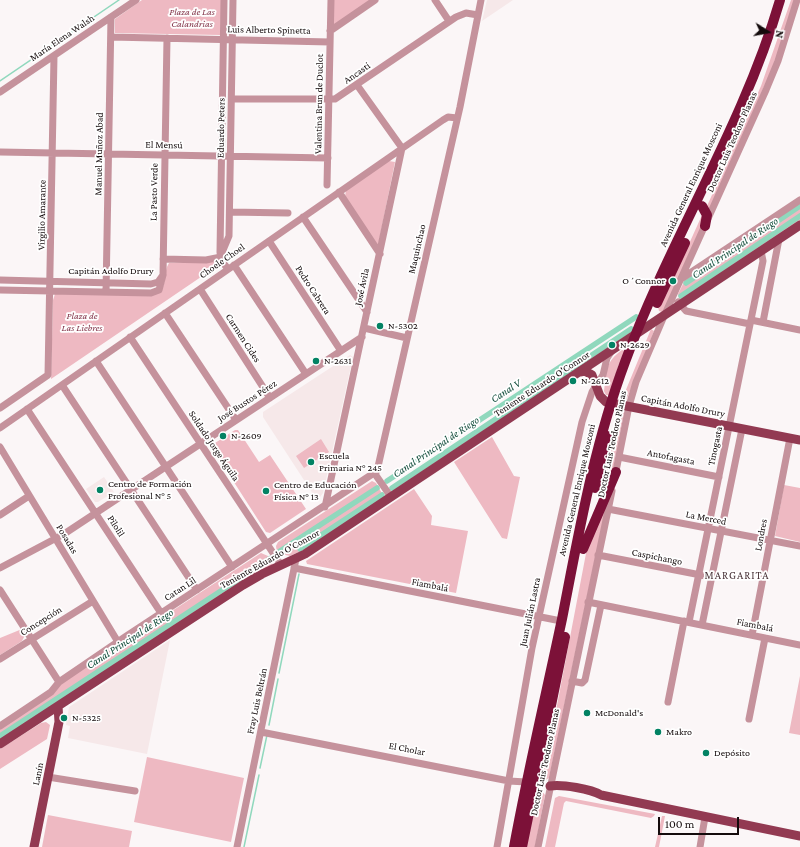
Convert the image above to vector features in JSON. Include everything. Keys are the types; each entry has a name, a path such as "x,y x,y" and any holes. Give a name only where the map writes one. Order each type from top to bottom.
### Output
{"highway":[{"name":"Avenida General Enrique Mosconi","path":"522,847 531,783 561,621 593,468 636,335 748,92 780,0"},
{"name":"Avenida General Enrique Mosconi","path":"514,847 531,783 614,404 646,328 758,85 787,0"},
{"path":"702,206 707,215 705,226"},
{"path":"583,548 616,472"}],"main road":[{"name":"Teniente Eduardo O'Connor","path":"0,744 243,585 281,565 295,564 391,497 800,225"},
{"path":"580,372 590,373 603,400 614,404"},
{"name":"Capitán Adolfo Drury","path":"614,404 800,440"},
{"name":"Lanín","path":"34,847 60,718 58,706"},
{"name":"El Cholar","path":"531,783 594,796 601,795 800,836"}],"street":[{"name":"María Elena Walsh","path":"0,92 136,0"},
{"name":"Eduardo Peters","path":"221,256 224,0"},
{"name":"Eduardo Peters","path":"221,256 229,239 233,0"},
{"name":"Valentina Brun de Duclot","path":"327,185 331,0"},
{"path":"330,31 375,0"},
{"path":"435,0 449,21"},
{"name":"Maquinchao","path":"375,474 378,468 457,118 481,0"},
{"name":"Doctor Luis Teodoro Planas","path":"538,847 618,457 634,388 665,314 772,76 797,0"},
{"name":"Ancasti","path":"232,99 329,100 338,98 449,21 462,14 478,15"},
{"name":"Manuel Muñoz Abad","path":"106,292 111,17"},
{"name":"Luis Alberto Spinetta","path":"111,37 330,42"},
{"name":"La Pasto Verde","path":"163,275 167,38"},
{"name":"Virgilio Amarante","path":"0,408 48,375 54,56"},
{"path":"357,84 402,148"},
{"name":"Choele Choel","path":"0,428 446,118 457,118"},
{"name":"José Ávila","path":"325,507 402,148"},
{"name":"El Mensú","path":"0,152 328,158"},
{"path":"339,192 380,254"},
{"path":"681,280 800,200"},
{"path":"230,212 288,213"},
{"path":"304,217 367,312"},
{"path":"763,322 779,238"},
{"name":"Pedro Cabrera","path":"269,241 341,351"},
{"name":"Tinogasta","path":"668,702 686,622 699,575 730,426 763,260 761,251"},
{"path":"221,256 228,269"},
{"name":"Capitán Adolfo Drury","path":"163,259 206,260 221,256"},
{"path":"691,257 694,264 702,265"},
{"path":"234,265 306,374"},
{"name":"Capitán Adolfo Drury","path":"0,280 155,283 160,280 163,275"},
{"name":"Capitán Adolfo Drury","path":"0,290 154,292 161,287 163,275"},
{"name":"Carmen Cides","path":"200,289 270,398"},
{"path":"674,295 682,309 688,312 751,322 763,322 800,330"},
{"path":"165,313 236,420"},
{"path":"646,328 655,327 656,335"},
{"path":"364,328 407,338"},
{"name":"Soldado Jorge Águila","path":"130,337 281,565"},
{"name":"José Bustos Pérez","path":"0,568 56,539 362,337"},
{"name":"Teniente Eduardo O'Connor","path":"596,384 603,375 611,352"},
{"path":"96,361 232,567"},
{"name":"Juan Julián Lastra","path":"497,847 539,617 584,413 596,384"},
{"path":"62,385 197,590"},
{"name":"Pilolil","path":"27,409 161,613"},
{"path":"702,625 742,429"},
{"name":"Londres","path":"752,635 790,438"},
{"name":"Posadas","path":"0,447 118,642"},
{"name":"Antofagasta","path":"618,457 719,477"},
{"path":"375,474 391,497"},
{"name":"Catan Lil","path":"0,726 51,692 59,682 161,613 375,474"},
{"path":"0,515 29,496"},
{"name":"La Merced","path":"608,509 800,546"},
{"name":"Caspichango","path":"598,555 711,578"},
{"name":"Fiambalá","path":"295,564 561,621"},
{"name":"Fray Luis Beltrán","path":"237,847 295,564"},
{"path":"0,590 59,682"},
{"name":"Concepción","path":"0,659 31,638 93,601"},
{"name":"Fiambalá","path":"588,602 800,644"},
{"path":"572,681 581,683 585,680 601,605"},
{"path":"749,719 765,638"},
{"name":"El Cholar","path":"261,732 509,781 531,783"},
{"path":"48,777 135,791"},
{"path":"700,847 706,817"}],"shaded area":[{"path":"487,0 513,0 482,21"},
{"name":"Escuela Primaria N° 245","path":"350,355 353,357 323,493 320,497 315,497 263,417 263,412"},
{"name":"Centro de Formación Profesional N° 5","path":"104,477 114,492 98,502 95,502 86,489"},
{"path":"170,640 147,754 68,738 70,726 66,725 69,707"}],"green space":[{"name":"Plaza de Las Calandrias","path":"142,0 222,0 220,35 115,33 115,19"},
{"path":"332,0 372,0 333,24"},
{"path":"791,0 795,0 775,62 709,211 707,206 761,86"},
{"path":"389,161 395,162 378,246 345,197 346,190"},
{"path":"800,203 800,222 682,300 679,299 678,294 685,280"},
{"path":"702,215 705,219 665,309 662,312 659,311 658,307 666,295"},
{"name":"Plaza de Las Liebres","path":"217,261 220,264 51,379 53,300 55,294 160,292 164,285 166,270 169,263"},
{"path":"651,329 654,331 626,401 623,397"},
{"path":"622,350 625,351 622,363 619,364 609,395 606,395 604,391 608,368 612,359"},
{"path":"621,411 624,413 613,470 598,502"},
{"name":"Centro de Educación Física N° 13","path":"235,430 238,430 259,462 270,455 306,509 270,533 266,532 212,448 212,445"},
{"path":"492,437 514,476 520,477 507,539 502,538 454,462"},
{"path":"321,439 329,452 304,468 296,456"},
{"path":"372,481 376,483 384,497 308,548 290,556 277,553 276,546 278,542"},
{"path":"784,485 800,488 800,542 775,536"},
{"path":"610,487 549,778 544,781 540,778 542,766 546,763 588,543"},
{"path":"414,489 432,516 431,525 468,531 456,593 307,564 306,561"},
{"path":"261,553 268,556 273,561 272,565 0,741 0,729 66,680"},
{"path":"22,629 25,635 22,641 0,655 0,638"},
{"path":"800,676 800,735 789,733"},
{"path":"46,722 50,725 47,739 0,769 0,749 41,723"},
{"path":"147,757 244,778 231,842 134,822"},
{"path":"542,791 545,795 535,847 526,847 538,792"},
{"path":"559,796 655,814 651,818 566,801 564,803 555,847 545,847 555,798"},
{"path":"48,815 132,831 129,847 42,847"},
{"path":"662,816 665,816 659,847 655,847"}],"waterway":[{"path":"0,81 119,0"},
{"name":"Canal V","path":"686,283 800,206"},
{"name":"Canal Principal de Riego","path":"681,296 800,216"},
{"name":"Canal V","path":"387,481 636,317"},
{"name":"Canal Principal de Riego","path":"392,488 631,329"},
{"name":"Canal V","path":"277,553 377,488"},
{"name":"Canal Principal de Riego","path":"300,549 382,495"},
{"name":"Canal Principal de Riego","path":"0,736 271,558"},
{"path":"279,673 299,574"},
{"path":"269,725 278,679"},
{"path":"260,768 267,735"},
{"path":"244,847 259,775"}],"place":[{"name":"O´Connor","path":"673,281"},
{"name":"N-5302","path":"380,326"},
{"name":"N-2629","path":"612,345"},
{"name":"N-2631","path":"316,361"},
{"name":"N-2612","path":"573,381"},
{"name":"N-2609","path":"223,436"},
{"name":"Escuela Primaria N° 245","path":"311,462"},
{"name":"Centro de Formación Profesional N° 5","path":"100,490"},
{"name":"Centro de Educación Física N° 13","path":"266,491"},
{"name":"McDonald's","path":"587,713"},
{"name":"N-5325","path":"64,718"},
{"name":"Makro","path":"658,732"},
{"name":"Depósito","path":"706,753"}],"district":[{"name":"MARGARITA","path":"737,576"}]}
